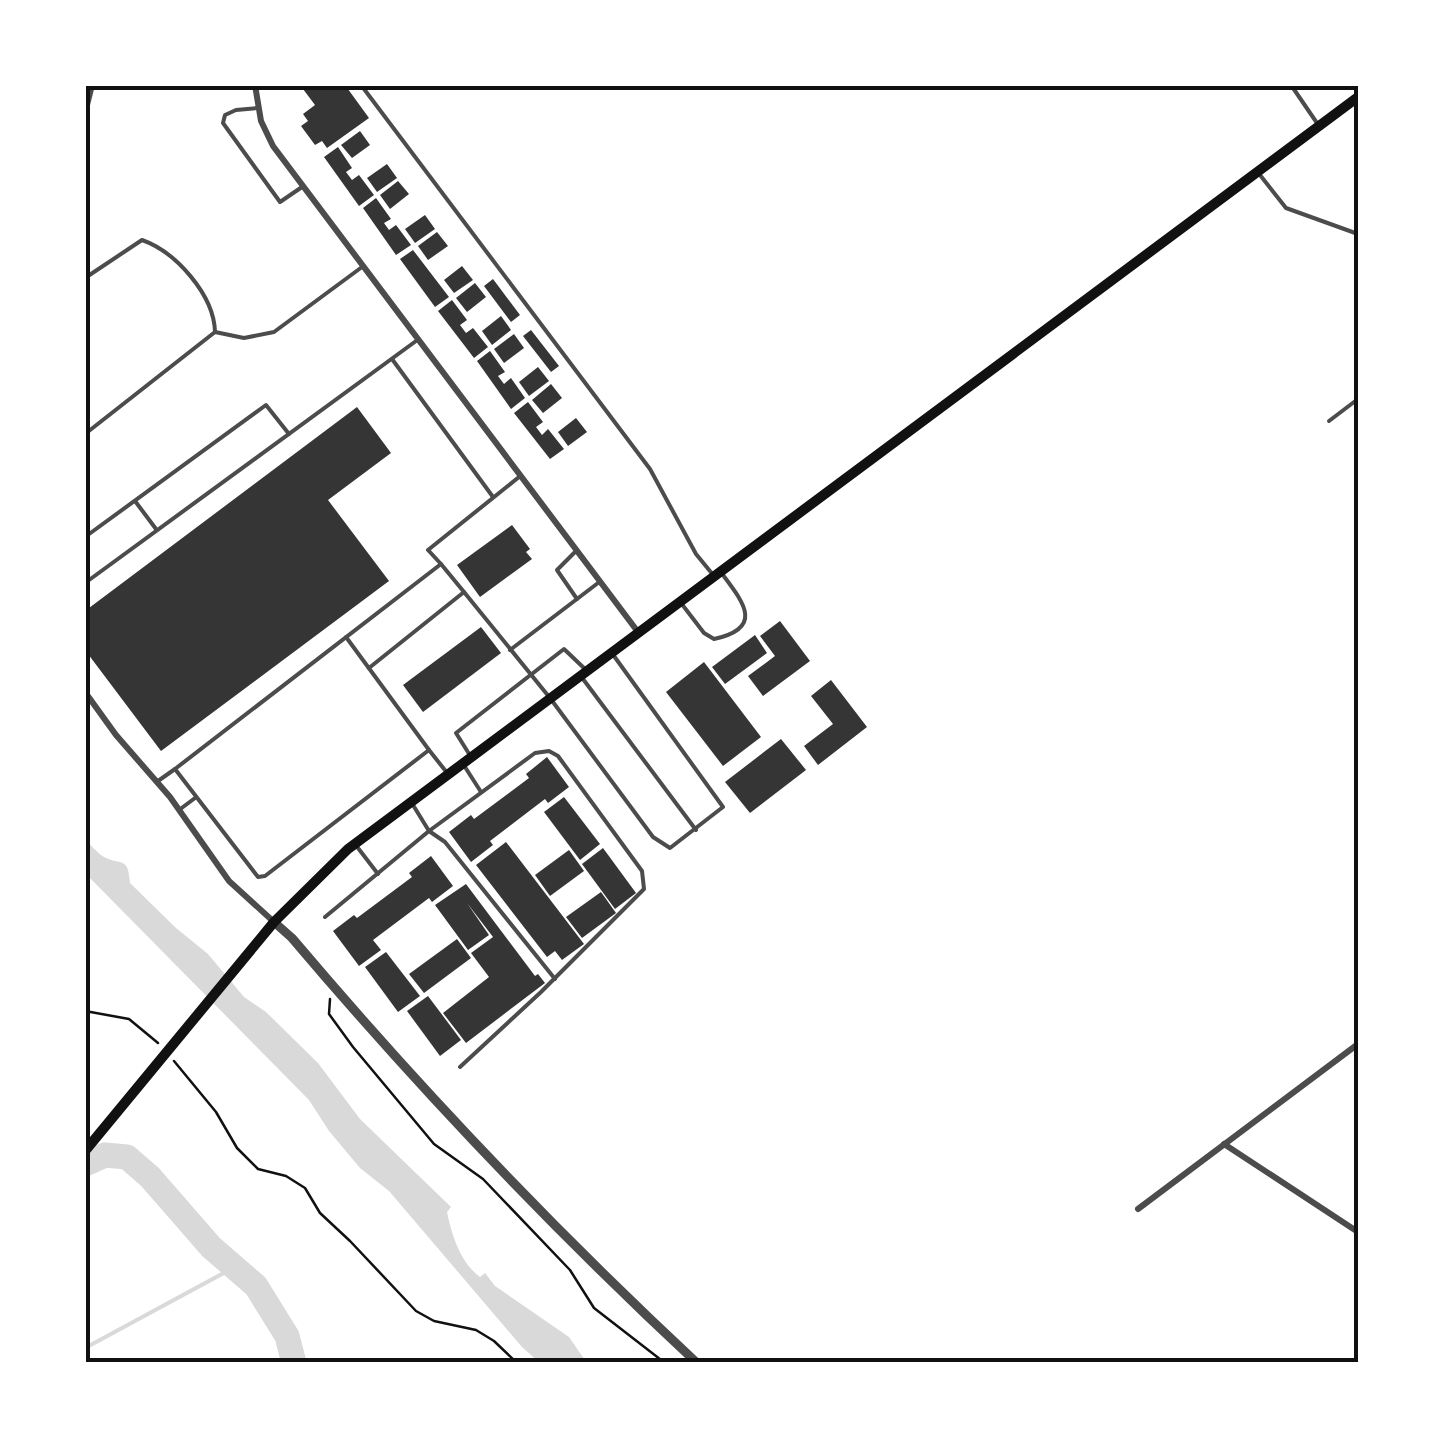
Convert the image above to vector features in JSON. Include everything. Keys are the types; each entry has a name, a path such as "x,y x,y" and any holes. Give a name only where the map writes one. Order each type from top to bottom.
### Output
{"main road":[{"path":"85,1150 274,922 355,844 1358,97"}],"street":[{"path":"255,85 258,108 272,146 638,632"},
{"path":"85,692 229,880 292,938 415,1081 530,1202 696,1363"},
{"path":"1138,1208 1358,1044"},
{"path":"1224,1144 1358,1232"}],"lane":[{"path":"85,117 93,85"},
{"path":"361,85 650,469 696,554 745,604 746,620 730,635 714,639 704,633 680,601"},
{"path":"1292,85 1319,126"},
{"path":"258,108 224,115 223,123 280,202 302,187"},
{"path":"1257,172 1286,208 1358,234"},
{"path":"85,278 142,240 158,246 192,278 215,316 216,332"},
{"path":"216,332 244,338 274,332 362,267"},
{"path":"85,434 216,332"},
{"path":"85,583 416,340"},
{"path":"392,359 492,497"},
{"path":"1329,421 1358,399"},
{"path":"85,537 266,406 289,434"},
{"path":"519,478 428,550 550,698 661,845 670,848 723,807 611,652"},
{"path":"135,501 158,530"},
{"path":"576,551 557,570 577,599"},
{"path":"157,782 441,564"},
{"path":"510,650 600,581"},
{"path":"369,668 464,592"},
{"path":"346,637 448,774"},
{"path":"481,792 456,733 564,649 696,830"},
{"path":"175,770 258,878 429,750"},
{"path":"326,917 429,831 535,752 549,751 558,756 642,871 642,894 460,1067"},
{"path":"179,810 195,798"},
{"path":"411,802 429,831 445,842 555,979"},
{"path":"355,844 378,874"}],"path":[{"path":"331,984 329,1014 434,1144 483,1178 570,1270 594,1308 665,1363"},
{"path":"85,1011 129,1019 154,1038 216,1112 237,1148 258,1169 286,1176 305,1188 320,1213 416,1311 434,1320 476,1330 517,1363"}],"shaded area":[{"path":"85,839 104,857 126,865 130,883 208,954 244,997 266,1012 318,1063 360,1119 451,1207 447,1212 454,1239 473,1271 480,1277 485,1273 495,1286 569,1337 587,1363 540,1363 522,1347 389,1191 360,1168 309,1100 85,873"}],"building":[{"path":"300,85 345,85 369,118 327,148 322,141 315,145 301,126 308,121 303,114 315,105"},
{"path":"360,131 370,145 352,158 341,145"},
{"path":"338,147 352,168 346,172 352,180 359,175 374,195 359,206 324,157"},
{"path":"387,164 397,178 377,192 367,178"},
{"path":"398,181 409,194 390,209 380,195"},
{"path":"376,198 391,219 384,223 389,230 396,225 411,245 396,255 363,208"},
{"path":"425,215 435,229 415,243 405,229"},
{"path":"437,232 448,246 428,260 418,246"},
{"path":"413,250 449,297 435,307 400,259"},
{"path":"462,266 473,280 454,293 444,280"},
{"path":"493,279 520,315 511,322 484,286"},
{"path":"475,283 486,297 467,312 456,298"},
{"path":"452,300 467,320 460,325 466,333 473,328 488,347 474,358 438,311"},
{"path":"501,316 511,330 492,345 482,331"},
{"path":"531,330 559,366 551,372 523,336"},
{"path":"514,334 524,348 504,363 494,349"},
{"path":"490,351 505,372 498,376 504,384 511,378 525,398 511,409 477,361"},
{"path":"538,367 549,381 529,396 519,382"},
{"path":"551,384 562,398 543,413 532,400"},
{"path":"528,402 543,422 536,427 542,435 548,429 564,449 550,459 514,413"},
{"path":"357,407 391,453 328,500 389,581 161,751 85,650 85,611"},
{"path":"576,418 587,432 568,446 558,432"},
{"path":"512,525 530,549 526,552 532,559 480,597 457,565"},
{"path":"780,621 810,661 763,696 748,676 775,656 760,636"},
{"path":"481,627 501,653 423,712 403,685"},
{"path":"755,635 767,653 725,684 712,667"},
{"path":"704,662 761,737 723,766 666,692"},
{"path":"831,680 867,727 818,765 804,746 833,724 811,696"},
{"path":"781,739 806,770 750,813 725,782"},
{"path":"547,757 569,787 548,803 545,799 490,841 493,845 471,862 449,832 471,815 474,819 529,778 526,774"},
{"path":"564,797 600,844 580,860 544,812"},
{"path":"506,842 584,944 562,960 555,951 547,957 476,865"},
{"path":"603,848 636,893 615,909 582,864"},
{"path":"569,850 584,871 550,896 535,875"},
{"path":"431,856 453,886 432,902 429,898 373,940 381,950 359,966 333,931 412,877 409,873"},
{"path":"466,884 535,976 538,974 545,983 466,1043 443,1013 489,977 471,953 493,937 467,903 489,935 468,950 435,905"},
{"path":"601,892 616,913 582,938 566,917"},
{"path":"457,939 471,958 424,993 409,974"},
{"path":"386,952 420,996 398,1012 365,967"},
{"path":"428,996 461,1040 440,1056 407,1011"}],"waterway":[{"path":"85,1164 105,1155 127,1157 150,1177 211,1247 256,1286 287,1336 294,1363"},
{"path":"85,1348 233,1268"}]}
